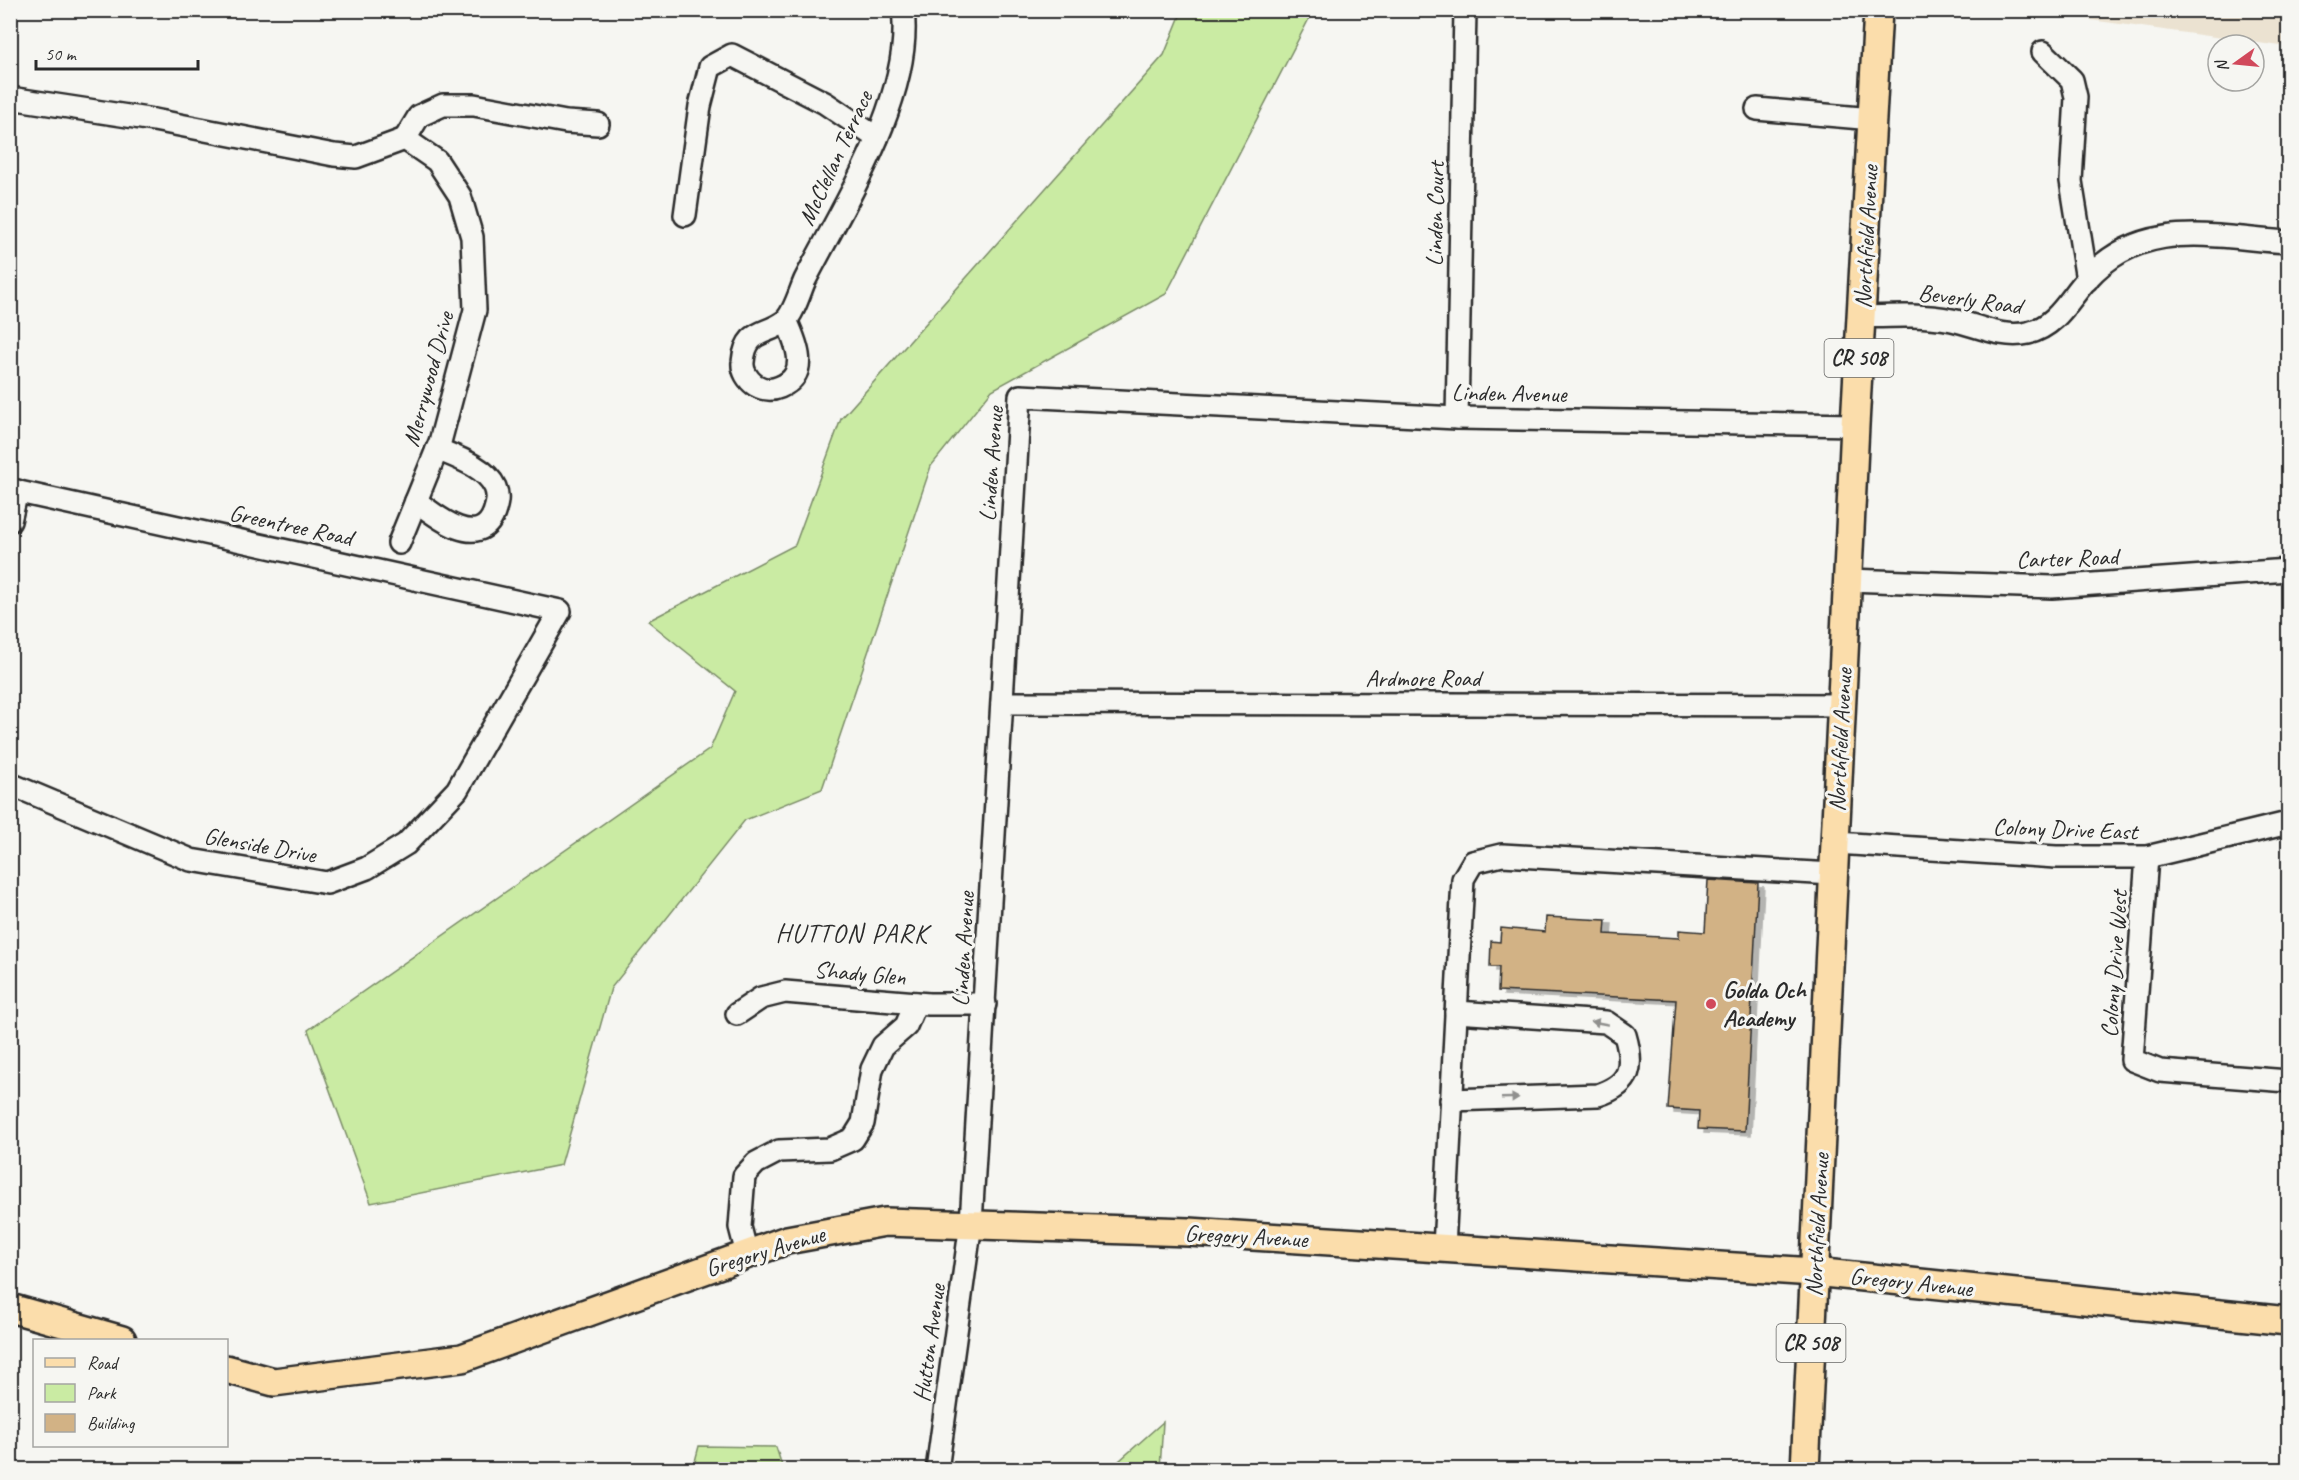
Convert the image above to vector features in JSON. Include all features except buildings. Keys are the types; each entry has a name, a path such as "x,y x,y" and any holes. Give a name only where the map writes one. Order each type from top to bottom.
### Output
{"main road":[{"name":"Northfield Avenue","path":"1805,1470 1843,705 1847,580 1878,10"},
{"name":"Gregory Avenue","path":"228,1370 274,1382 462,1358 787,1240 875,1223 971,1223 1189,1232 1814,1272 2289,1321"},
{"path":"10,1308 115,1339"}],"street":[{"name":"McClellan Terrace","path":"786,320 877,138 900,72 906,31 903,10"},
{"name":"Linden Court","path":"1456,418 1465,10"},
{"path":"2043,52 2072,80 2076,97 2070,182 2087,280"},
{"path":"685,215 700,106 710,67 732,55 825,103 877,138"},
{"path":"10,98 154,120 334,155 356,157 405,139 419,116 443,105 474,105 566,122 598,124"},
{"path":"1757,109 1873,119"},
{"name":"Merrywood Drive","path":"399,543 437,449 475,310 472,237 460,196 437,161 405,139"},
{"name":"Beverly Road","path":"1861,317 1922,315 1953,320 2006,334 2028,333 2049,324 2067,307 2087,280 2104,263 2126,248 2144,241 2176,234 2289,242"},
{"name":"Linden Avenue","path":"971,1223 1020,396 1456,418 1855,425"},
{"path":"416,501 451,526 467,530 483,527 492,517 498,501 495,486 468,463 437,449"},
{"path":"10,521 14,490"},
{"name":"Greentree Road","path":"14,490 560,611"},
{"name":"Carter Road","path":"1847,580 2052,587 2289,570"},
{"name":"Glenside Drive","path":"10,784 191,860 327,883 367,868 406,844 457,790 560,611"},
{"name":"Ardmore Road","path":"1002,703 1843,705"},
{"name":"Colony Drive East","path":"1836,843 2056,857 2148,857 2289,823"},
{"path":"1443,1248 1463,879 1473,862 1502,855 1833,874"},
{"name":"Colony Drive West","path":"2148,857 2132,1060 2160,1071 2289,1080"},
{"name":"Shady Glen","path":"737,1014 761,998 785,992 916,1003 985,1004"},
{"path":"747,1254 740,1227 744,1176 756,1163 778,1151 830,1149 853,1139 862,1123 872,1069 883,1046 906,1026 916,1003"},
{"path":"1451,1100 1598,1095 1616,1089 1627,1074 1631,1057 1625,1035 1606,1022 1456,1012"},
{"name":"Hutton Avenue","path":"937,1470 971,1223"}],"shaded area":[{"path":"2025,11 2288,11 2288,47 2266,44 2266,33 2206,33 2206,36"}],"green space":[{"path":"1182,11 1313,11 1166,294 992,390 931,466 822,789 745,820 611,988 561,1165 371,1203 308,1030 710,749 735,691 648,621 795,545 841,419 1164,55"},
{"path":"1163,1422 1160,1469 1105,1469 1111,1468"},
{"path":"699,1446 776,1447 783,1469 693,1469"}],"place":[{"name":"Golda Och Academy","path":"1711,1004"}],"district":[{"name":"HUTTON PARK","path":"852,933"}]}
